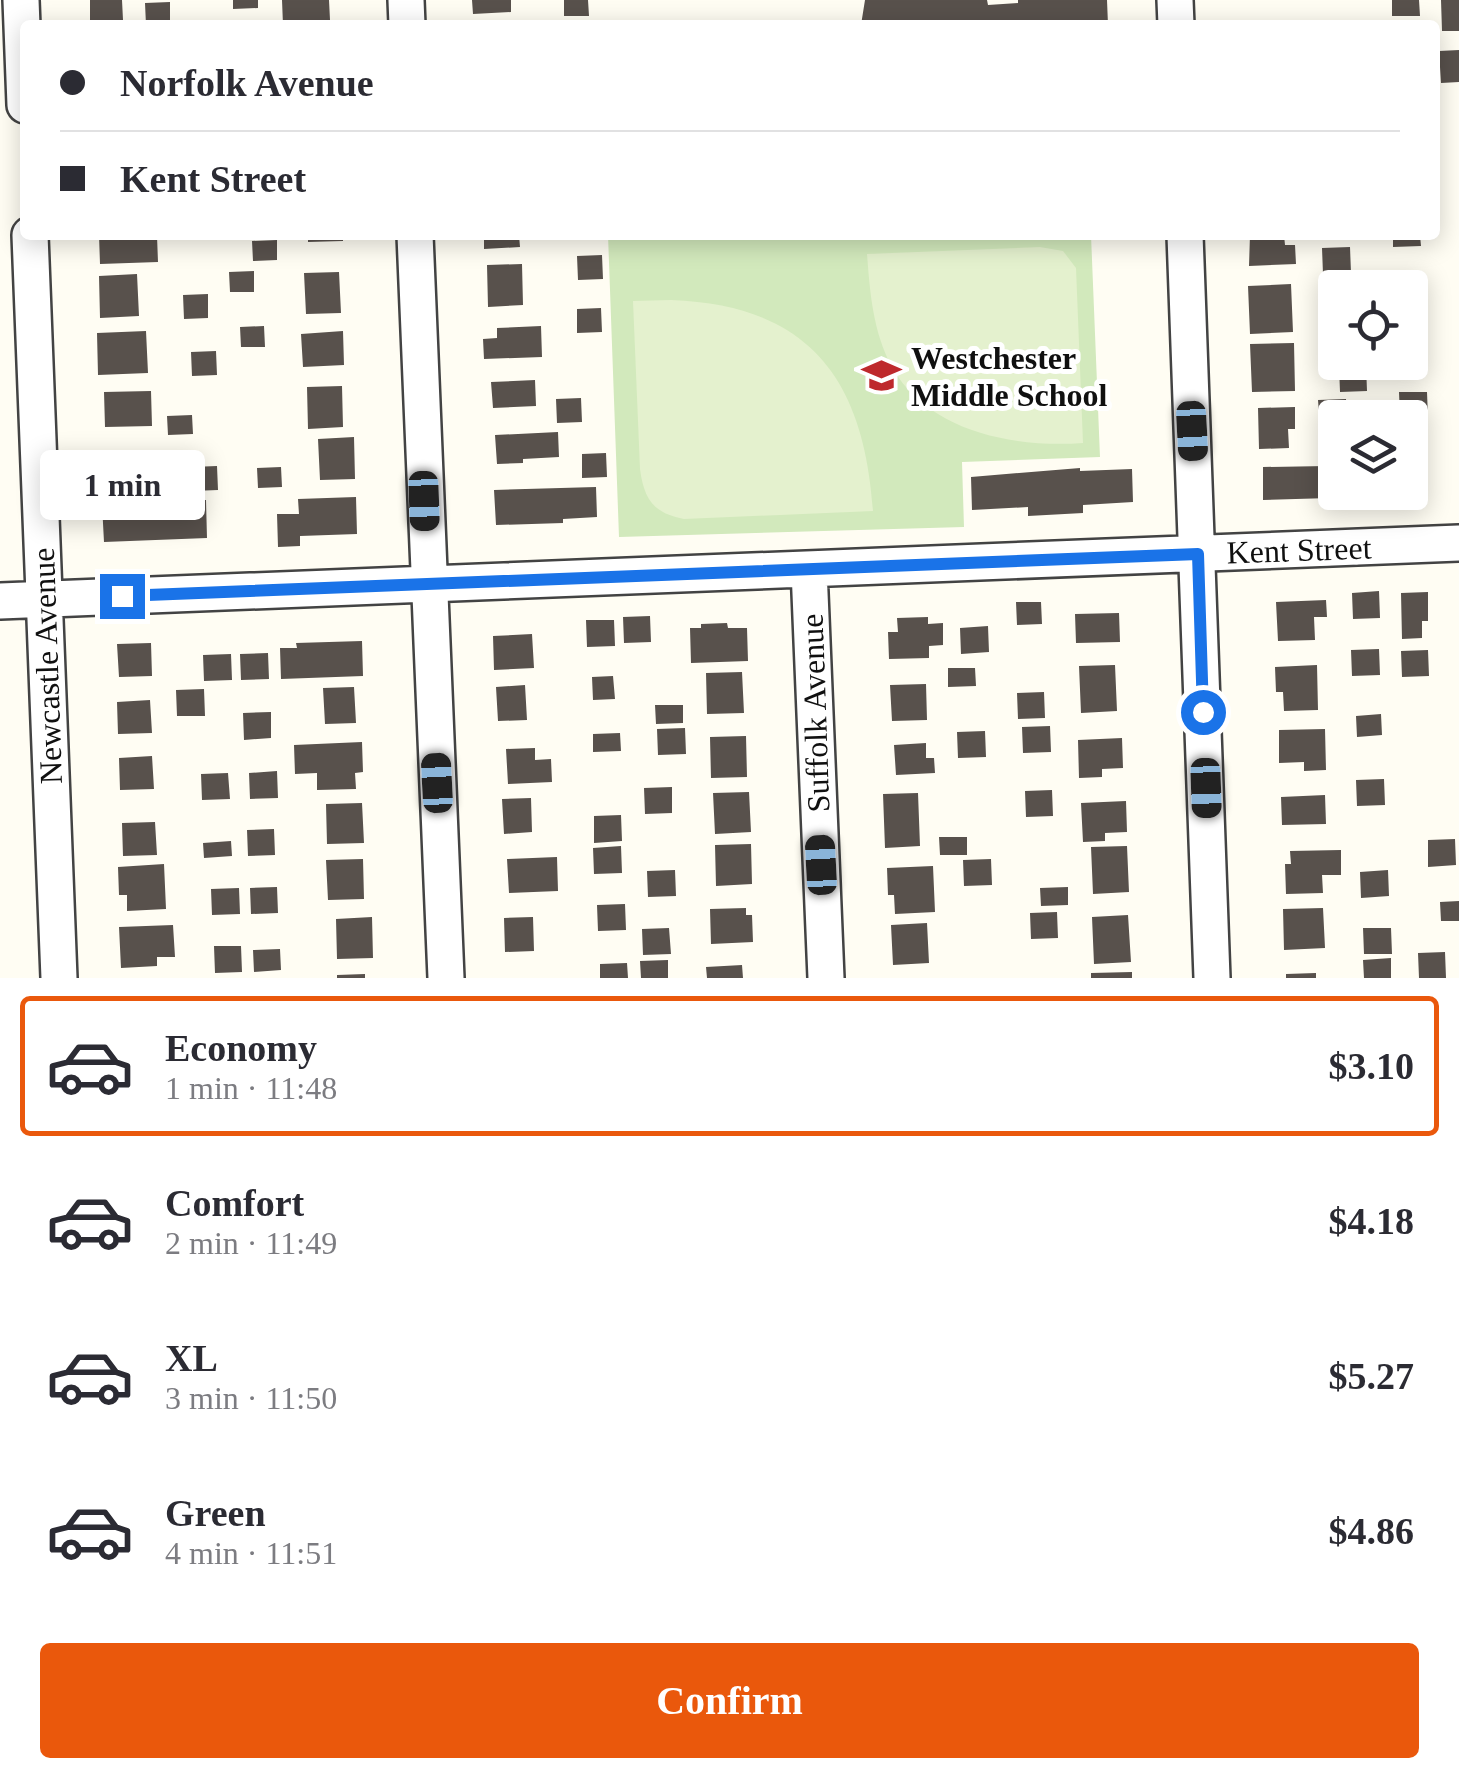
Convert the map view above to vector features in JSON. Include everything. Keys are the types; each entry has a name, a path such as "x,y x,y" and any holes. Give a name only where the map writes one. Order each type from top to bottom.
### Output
{"street":[{"name":"Newcastle Avenue","path":"30,240 59,978"},
{"path":"415,240 446,978"},
{"path":"1184,240 1212,978"},
{"name":"Kent Street","path":"0,600 1459,544"},
{"name":"Suffolk Avenue","path":"808,569 826,978"}],"green space":[{"name":"Westchester Middle School","path":"608,240 1091,240 1100,457 962,462 964,527 619,537"},
{"path":"1040,247 1063,251 1076,268 1083,443 1002,438 950,421 908,389 892,367 877,326 867,254"},
{"path":"633,301 719,305 760,317 794,334 821,358 842,388 857,423 873,511 684,519 665,513 652,503 640,469"}],"building":[{"path":"90,0 122,0 123,20 90,20"},
{"path":"233,0 258,0 258,8 233,9"},
{"path":"282,0 329,0 330,20 283,20"},
{"path":"472,0 511,0 511,12 473,14"},
{"path":"564,0 588,0 589,16 564,16"},
{"path":"865,0 987,0 988,5 1018,0 1107,0 1108,20 862,20"},
{"path":"1392,0 1419,0 1420,16 1392,16"},
{"path":"1441,0 1459,0 1459,31 1442,31"},
{"path":"170,2 170,20 146,20 145,3"},
{"path":"1459,50 1459,82 1441,83 1440,51"},
{"path":"99,240 157,240 158,262 100,264"},
{"path":"277,240 277,260 253,261 252,241"},
{"path":"484,240 519,240 520,247 484,249"},
{"path":"1250,240 1284,240 1285,245 1295,245 1296,264 1249,266"},
{"path":"1393,240 1420,240 1421,246 1393,247"},
{"path":"1350,247 1351,270 1323,270 1322,248"},
{"path":"602,255 603,279 578,280 577,256"},
{"path":"522,264 523,305 488,307 487,265"},
{"path":"254,271 254,292 230,292 229,272"},
{"path":"339,272 341,313 306,314 304,273"},
{"path":"137,274 139,316 100,318 99,276"},
{"path":"1291,284 1293,332 1250,334 1248,286"},
{"path":"208,294 208,318 184,319 183,295"},
{"path":"601,308 602,332 577,333 577,309"},
{"path":"264,326 265,347 241,347 240,327"},
{"path":"541,326 542,357 484,359 483,339 497,338 497,328"},
{"path":"146,331 148,373 98,375 97,333"},
{"path":"343,331 344,365 303,367 301,334"},
{"path":"1294,343 1295,391 1252,392 1250,344"},
{"path":"216,351 217,375 192,376 191,352"},
{"path":"535,380 536,406 493,408 491,382"},
{"path":"1340,380 1367,380 1367,391 1340,392"},
{"path":"342,386 343,427 308,429 307,387"},
{"path":"151,391 152,426 105,427 104,392"},
{"path":"1399,392 1427,392 1427,400 1399,400"},
{"path":"581,398 582,422 557,423 556,399"},
{"path":"1295,407 1295,429 1288,429 1289,448 1259,449 1258,408"},
{"path":"192,415 193,434 168,435 167,416"},
{"path":"558,432 559,457 497,464 495,435"},
{"path":"354,437 355,479 320,480 318,439"},
{"path":"166,453 167,480 108,482 107,455"},
{"path":"606,453 607,477 582,478 582,454"},
{"path":"217,466 218,490 193,491 192,467"},
{"path":"1318,466 1318,498 1263,500 1263,467"},
{"path":"281,467 282,487 258,488 257,468"},
{"path":"1080,468 1132,469 1133,502 1083,505 1083,513 1028,516 1028,507 972,510 971,477"},
{"path":"596,487 597,517 563,519 563,523 496,525 494,490"},
{"path":"356,497 357,534 300,536 300,546 278,547 277,514 299,514 298,499"},
{"path":"206,500 207,538 104,542 102,504"},
{"path":"1379,591 1380,618 1353,619 1352,593"},
{"path":"1428,592 1428,621 1422,621 1422,638 1402,639 1401,593"},
{"path":"1326,600 1327,617 1314,617 1315,640 1278,641 1276,602"},
{"path":"1016,602 1041,602 1042,624 1017,625"},
{"path":"1119,613 1120,642 1076,643 1075,614"},
{"path":"650,616 651,642 624,643 623,617"},
{"path":"928,617 928,624 943,623 943,645 929,646 929,658 889,659 888,632 898,632 897,618"},
{"path":"586,620 614,620 615,646 587,647"},
{"path":"727,623 728,628 747,628 748,661 691,663 690,628"},
{"path":"988,626 989,652 961,654 960,628"},
{"path":"532,634 534,668 494,670 493,636"},
{"path":"362,641 363,676 281,679 280,648 297,648 296,643"},
{"path":"151,643 152,676 119,677 117,644"},
{"path":"1379,649 1380,675 1352,676 1351,650"},
{"path":"1428,650 1429,676 1402,677 1401,651"},
{"path":"268,653 269,679 241,680 240,654"},
{"path":"231,654 232,680 204,681 203,655"},
{"path":"1115,665 1117,711 1081,713 1079,666"},
{"path":"1317,665 1318,710 1284,711 1283,692 1276,692 1275,667"},
{"path":"948,668 975,668 976,686 948,687"},
{"path":"742,672 744,713 707,714 706,673"},
{"path":"613,676 615,699 593,700 592,677"},
{"path":"926,684 927,720 892,721 890,685"},
{"path":"525,685 527,720 498,721 496,687"},
{"path":"354,687 356,723 325,724 323,688"},
{"path":"204,689 205,716 177,716 176,690"},
{"path":"1044,692 1045,718 1018,719 1017,693"},
{"path":"150,700 152,733 118,734 117,702"},
{"path":"655,705 683,705 683,723 656,724"},
{"path":"271,712 271,738 244,740 243,713"},
{"path":"1381,714 1382,735 1357,737 1356,716"},
{"path":"1050,726 1051,752 1023,753 1022,727"},
{"path":"685,728 686,754 658,755 657,729"},
{"path":"1325,729 1326,770 1304,771 1304,762 1279,763 1279,730"},
{"path":"985,731 986,757 958,758 957,732"},
{"path":"620,733 621,751 593,752 593,734"},
{"path":"746,736 747,777 711,778 710,737"},
{"path":"1122,738 1123,768 1102,769 1102,777 1079,778 1078,740"},
{"path":"362,742 363,772 355,773 356,789 317,790 317,773 295,774 294,745"},
{"path":"926,743 926,758 934,758 935,773 896,775 894,745"},
{"path":"535,748 535,760 551,759 552,782 508,784 506,749"},
{"path":"152,756 154,789 120,790 119,758"},
{"path":"277,771 278,798 250,799 249,773"},
{"path":"228,773 230,799 202,800 201,774"},
{"path":"1384,779 1385,805 1357,806 1356,780"},
{"path":"672,787 672,813 645,814 644,788"},
{"path":"1052,790 1053,816 1026,817 1025,791"},
{"path":"749,792 751,832 715,834 713,793"},
{"path":"918,793 920,846 885,848 883,794"},
{"path":"1325,795 1326,824 1282,825 1281,797"},
{"path":"531,798 532,832 504,834 502,799"},
{"path":"1126,801 1127,832 1105,833 1105,841 1083,842 1081,803"},
{"path":"362,803 364,843 327,844 326,804"},
{"path":"621,815 622,841 594,843 594,816"},
{"path":"155,822 157,855 123,856 122,823"},
{"path":"274,829 275,855 248,856 247,830"},
{"path":"939,837 967,837 967,855 940,855"},
{"path":"1455,839 1456,865 1428,867 1428,840"},
{"path":"231,841 232,856 204,858 203,843"},
{"path":"751,844 752,884 716,886 715,845"},
{"path":"621,846 622,873 594,874 593,848"},
{"path":"1127,846 1129,892 1093,894 1091,847"},
{"path":"1341,850 1341,875 1322,875 1323,893 1286,894 1285,864 1291,864 1290,851"},
{"path":"557,857 558,891 509,893 507,859"},
{"path":"363,859 364,899 328,900 326,860"},
{"path":"991,859 992,885 964,886 963,860"},
{"path":"164,864 166,909 127,911 127,895 119,895 118,867"},
{"path":"933,866 935,912 895,914 894,895 888,895 887,868"},
{"path":"675,870 676,896 648,897 647,871"},
{"path":"1388,870 1389,896 1361,898 1360,872"},
{"path":"277,887 278,913 251,914 250,888"},
{"path":"1068,887 1068,905 1041,906 1040,888"},
{"path":"239,888 240,914 212,915 211,889"},
{"path":"1459,901 1459,921 1441,921 1440,902"},
{"path":"625,904 626,930 598,931 597,905"},
{"path":"746,908 746,915 752,915 753,942 711,944 710,909"},
{"path":"1323,908 1325,948 1284,950 1283,909"},
{"path":"1057,912 1058,938 1031,939 1030,913"},
{"path":"1128,915 1131,962 1094,964 1092,917"},
{"path":"372,917 373,958 337,959 336,919"},
{"path":"533,917 534,951 505,952 504,918"},
{"path":"927,923 929,963 893,965 891,925"},
{"path":"173,925 175,957 157,957 157,966 121,968 119,927"},
{"path":"669,928 671,954 643,955 642,929"},
{"path":"1363,928 1391,928 1392,954 1364,954"},
{"path":"214,946 241,946 242,972 215,973"},
{"path":"280,949 281,970 254,972 253,950"},
{"path":"1445,952 1446,978 1419,978 1418,953"},
{"path":"1391,958 1391,978 1364,978 1363,960"},
{"path":"668,960 668,978 641,978 640,961"},
{"path":"627,963 628,978 600,978 600,964"},
{"path":"742,965 743,978 707,978 706,967"},
{"path":"1132,972 1132,978 1091,978 1091,973"},
{"path":"1316,973 1316,978 1286,978 1286,974"},
{"path":"365,974 365,978 337,978 337,975"}],"place":[{"name":"Westchester Middle School","path":"881,376"}],"route":[{"path":"122,596 1198,554 1203,712"}]}
